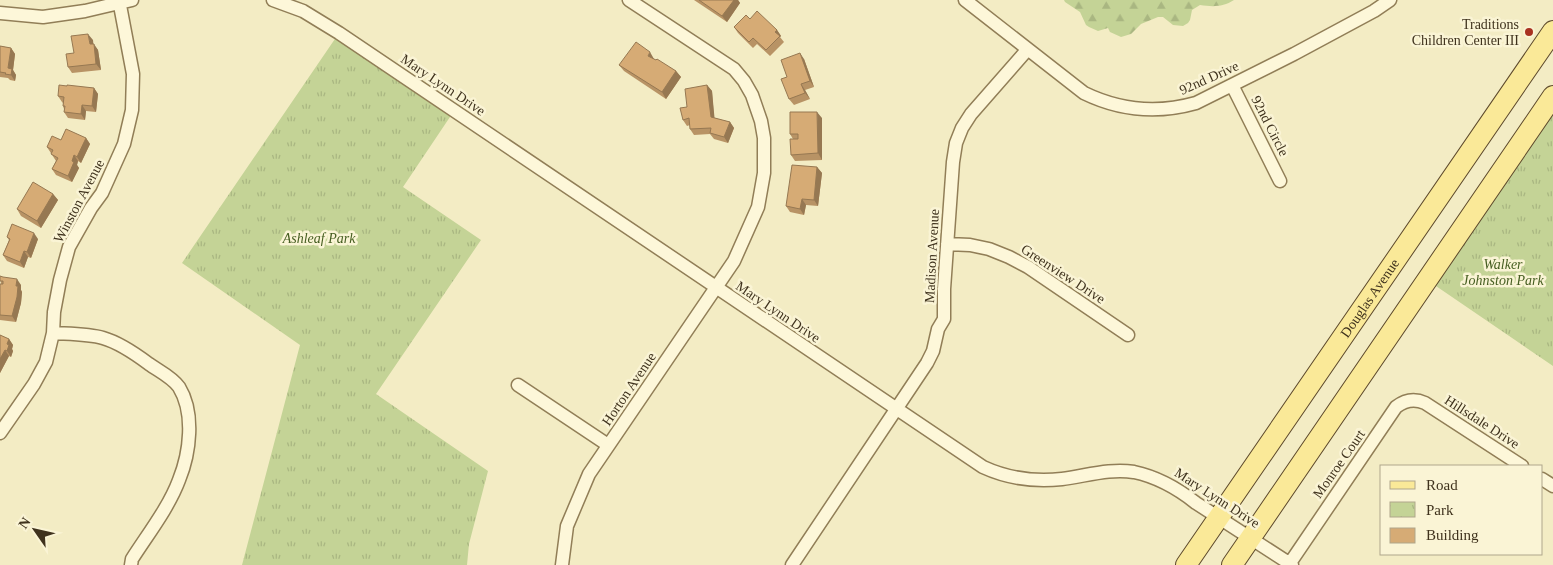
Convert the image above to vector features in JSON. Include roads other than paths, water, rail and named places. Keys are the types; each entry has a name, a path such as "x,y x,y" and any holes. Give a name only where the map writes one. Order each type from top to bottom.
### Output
{"main road":[{"name":"Douglas Avenue","path":"1186,565 1553,30"},
{"path":"1232,565 1553,96"}],"street":[{"name":"Mary Lynn Drive","path":"273,0 303,11 339,33 982,467 1019,478 1051,479 1110,471 1134,472 1159,479 1291,564"},
{"name":"Horton Avenue","path":"562,565 567,526 590,474 734,262 758,207 764,173 764,138 761,121 752,94 744,81 734,69 629,0"},
{"name":"92nd Drive","path":"965,0 1027,50 1084,92 1096,99 1124,108 1153,110 1182,107 1196,103 1294,54 1374,11 1390,0"},
{"path":"0,13 43,16 85,11 124,1"},
{"name":"Winston Avenue","path":"0,433 46,362 53,333 54,312 60,280 69,247 91,208 102,193 124,144 132,110 133,74 124,1"},
{"name":"Madison Avenue","path":"792,565 897,410 933,351 938,329 944,319 944,289 952,162 956,143 962,128 971,114 1027,50"},
{"name":"92nd Circle","path":"1232,85 1280,181"},
{"name":"Greenview Drive","path":"947,244 970,245 989,249 1009,257 1128,335"},
{"path":"53,333 103,338 130,351 172,380 185,400 188,424 187,452 180,479 173,494 132,558 131,565"},
{"path":"518,385 608,445"},
{"name":"Monroe Court","path":"1291,564 1396,407 1410,400 1418,400 1424,403"},
{"name":"Hillsdale Drive","path":"1424,403 1520,465"}],"place":[{"name":"Traditions Children Center III","path":"1529,32"}],"park label":[{"name":"Ashleaf Park","path":"319,238"},
{"name":"Walker Johnston Park","path":"1503,272"}]}
